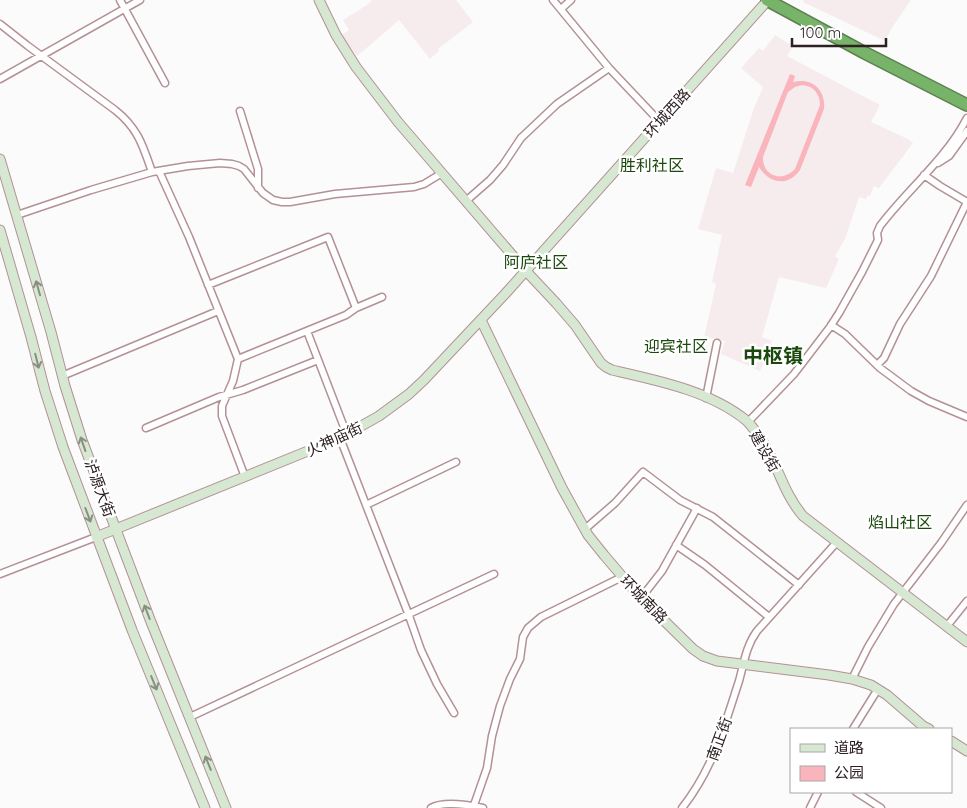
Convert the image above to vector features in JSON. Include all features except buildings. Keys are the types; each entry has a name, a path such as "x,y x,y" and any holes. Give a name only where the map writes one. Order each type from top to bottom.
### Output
{"highway":[{"path":"768,0 865,53 967,105"},
{"path":"782,0 967,97"}],"main road":[{"name":"环城西路","path":"526,271 768,0"},
{"name":"建设街","path":"321,1 336,35 356,67 398,122 568,318 601,363 612,370 670,384 706,398 734,412 748,422 768,450 788,494 798,509 810,521 967,642"},
{"name":"泸源大街","path":"0,159 82,440 115,530 226,808"},
{"name":"泸源大街","path":"0,230 53,418 96,538 204,808"},
{"name":"火神庙街","path":"96,538 344,437 379,416 409,394 424,380 526,271"},
{"name":"环城南路","path":"481,320 562,488 585,529 596,545 641,598 698,653 717,661 852,679 878,689 927,728"},
{"path":"952,742 967,751"}],"street":[{"path":"120,0 165,83"},
{"path":"0,79 140,0"},
{"path":"553,0 609,68 660,122"},
{"path":"561,9 571,0"},
{"path":"0,24 116,110 128,121 140,138 189,237 238,359 235,375 222,406 222,416 245,477"},
{"path":"466,200 494,175 521,138 557,104 609,68"},
{"path":"240,111 258,169 258,188"},
{"path":"748,422 794,374 832,325 878,240 877,233 880,226 933,166 956,137 967,118"},
{"path":"933,166 949,156 967,131"},
{"path":"17,215 91,190 156,171 212,164 239,166 244,169 262,193 273,200 282,202 335,194 414,187 424,184 442,172"},
{"path":"877,365 884,358 903,318 930,276 967,202 924,175"},
{"path":"208,285 328,237 356,308"},
{"path":"238,359 346,315 356,308 382,297"},
{"path":"62,376 218,311"},
{"path":"832,325 845,334 877,365 901,384 929,401 967,417"},
{"path":"307,331 366,505 414,632 429,669 454,713"},
{"path":"706,398 717,343"},
{"path":"146,428 318,360"},
{"path":"366,505 456,462"},
{"path":"585,529 615,503 643,472 680,500 713,517 799,585"},
{"path":"852,679 877,632 903,592 941,543 967,505"},
{"path":"641,598 662,571 697,508"},
{"path":"0,574 96,538"},
{"name":"南正街","path":"682,808 698,786 714,757 744,665 746,650 751,640 837,542"},
{"path":"676,545 705,565 770,618"},
{"path":"190,717 494,574"},
{"path":"474,807 487,768 492,736 506,688 520,659 525,632 531,624 541,617 622,577"},
{"path":"947,626 967,601"},
{"path":"854,728 878,689"},
{"path":"810,808 818,793"},
{"path":"858,793 881,808"},
{"path":"431,808 442,804 483,808"}],"shaded area":[{"path":"372,0 456,0 473,22 438,49 439,51 430,59 399,20 357,56 341,36 349,30 343,20"},
{"path":"804,0 911,0 885,41 803,2"},
{"path":"775,35 793,46 787,56 880,105 871,122 913,143 879,188 874,186 870,196 868,195 866,199 859,197 845,239 835,256 839,259 826,288 779,277 762,337 772,341 762,361 764,362 760,371 721,354 725,341 704,337 716,284 712,282 722,235 698,229 716,168 733,173 754,108 763,87 741,68 759,48 763,51"}],"green space":[{"path":"790,74 795,76 793,82 806,81 812,83 823,96 824,109 800,170 790,179 779,181 768,177 759,167 751,187 745,185","holes":["806,86 813,89 817,94 820,105 795,169 784,176 774,175 766,169 763,157 788,92 795,87"]}],"district":[{"name":"胜利社区","path":"652,165"},
{"name":"阿庐社区","path":"536,262"},
{"name":"迎宾社区","path":"676,346"},
{"name":"中枢镇","path":"773,355"},
{"name":"焰山社区","path":"900,522"}]}
